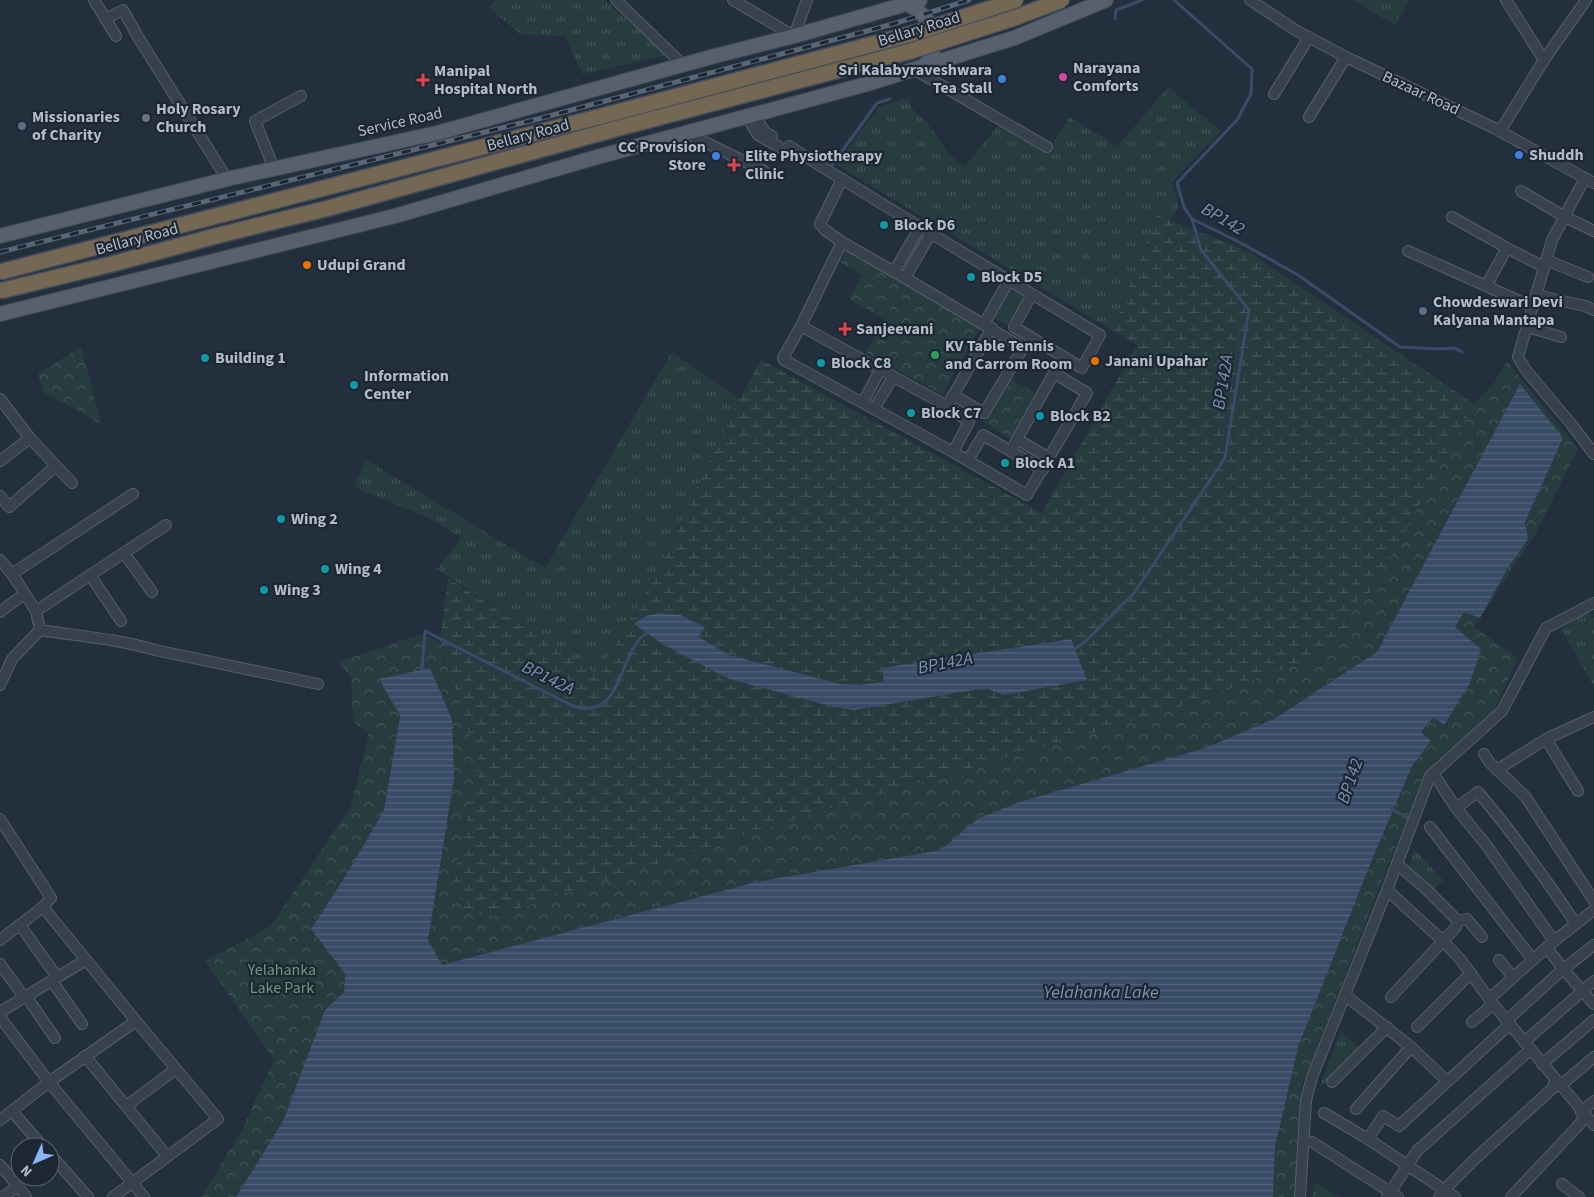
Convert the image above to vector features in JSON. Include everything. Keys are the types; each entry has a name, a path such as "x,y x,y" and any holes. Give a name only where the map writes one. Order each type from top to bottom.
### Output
{"highway":[{"name":"Bellary Road","path":"0,272 827,57 918,32 1016,0"},
{"name":"Bellary Road","path":"0,291 329,208 615,129 911,51 1011,19 1062,0"}],"main road":[{"path":"0,314 395,216 919,69 1014,38 1106,0"},
{"name":"Service Road","path":"0,236 227,179 437,132 913,2"},
{"path":"913,2 926,17 933,31 934,49 931,59 919,69"}],"street":[{"path":"94,0 116,36"},
{"path":"616,0 683,65"},
{"path":"733,0 794,36 807,0"},
{"name":"Bazaar Road","path":"1250,0 1309,37 1346,57 1500,132 1589,181"},
{"path":"1506,0 1544,60"},
{"path":"1500,132 1544,60 1587,0 1594,4"},
{"path":"105,19 123,10 227,179"},
{"path":"1274,94 1309,37"},
{"path":"1309,117 1346,57"},
{"path":"919,69 1047,147"},
{"path":"274,169 255,120 300,96"},
{"path":"751,116 764,132 784,146 931,233 1100,335 1082,368 1014,327 1032,294"},
{"path":"751,116 758,135 784,146"},
{"path":"686,134 764,171"},
{"path":"841,181 820,224 824,230 1022,346 984,413 953,395"},
{"path":"1589,181 1564,217 1552,240 1518,357 1525,369 1572,424 1594,454"},
{"path":"1521,191 1564,217 1594,231"},
{"path":"1452,217 1507,248 1545,264 1588,277"},
{"path":"894,272 920,227"},
{"path":"906,278 931,233"},
{"path":"842,242 784,359 968,460 1027,495 1087,393 1054,373"},
{"path":"1486,286 1507,248"},
{"path":"1408,251 1533,307"},
{"path":"947,406 1009,280"},
{"path":"1536,295 1585,306 1594,310"},
{"path":"801,326 947,406 969,422 953,452"},
{"path":"1528,327 1561,337"},
{"path":"1011,451 1063,357"},
{"path":"862,402 880,370"},
{"path":"874,409 893,377"},
{"path":"0,399 30,438 72,483"},
{"path":"968,460 983,435 1043,470"},
{"path":"0,460 30,438"},
{"path":"1017,439 1049,458"},
{"path":"0,496 9,507 56,466"},
{"path":"12,574 133,494"},
{"path":"36,611 166,524"},
{"path":"124,553 152,592"},
{"path":"0,560 12,574 36,611 40,630"},
{"path":"90,575 121,621"},
{"path":"0,612 24,594"},
{"path":"1300,1197 1306,1100 1312,1077 1387,890 1430,776 1502,711 1546,628 1594,603"},
{"path":"40,630 111,641 130,642 155,650 318,684"},
{"path":"0,685 12,659 40,630"},
{"path":"1497,770 1546,739 1594,717"},
{"path":"1546,739 1578,791"},
{"path":"1484,754 1497,770 1525,796 1594,901"},
{"path":"1438,779 1456,808 1493,854 1551,945 1564,970 1594,1004"},
{"path":"1456,808 1478,792 1531,859 1576,924"},
{"path":"0,819 51,898 43,907 0,940"},
{"path":"1430,826 1533,960"},
{"path":"1397,864 1416,879 1458,921"},
{"path":"1387,890 1443,941 1471,973 1491,1002 1557,1083 1594,1125"},
{"path":"43,907 218,1119 113,1197"},
{"path":"1472,1022 1513,977 1594,910"},
{"path":"1458,921 1467,919 1482,937"},
{"path":"1391,997 1456,927 1458,921"},
{"path":"20,925 82,1024"},
{"path":"1368,1139 1383,1116 1399,1126 1564,970 1594,945"},
{"path":"0,1012 86,960"},
{"path":"1500,960 1513,977"},
{"path":"0,964 55,1038"},
{"path":"1417,1027 1471,973"},
{"path":"1312,1142 1391,1195 1417,1151 1594,981"},
{"path":"1345,995 1411,1048 1447,1082"},
{"path":"0,1017 49,1082 144,1197"},
{"path":"1542,1064 1594,1020"},
{"path":"0,1120 49,1082 136,1021"},
{"path":"1332,1082 1386,1027"},
{"path":"1356,1109 1411,1048"},
{"path":"85,1056 167,1156"},
{"path":"1442,1193 1557,1083 1594,1056"},
{"path":"126,1106 176,1069"},
{"path":"1511,1197 1576,1128 1582,1121 1583,1113 1594,1101"},
{"path":"12,1111 35,1137"},
{"path":"1324,1113 1407,1165 1442,1193 1455,1197"},
{"path":"0,1165 10,1177"},
{"path":"60,1165 88,1197"},
{"path":"1562,1184 1579,1197"},
{"path":"3,1197 17,1187"}],"green space":[{"path":"496,0 605,0 666,55 582,74 565,36 522,35 489,8"},
{"path":"1353,0 1410,0 1395,25"},
{"path":"1168,87 1221,131 1172,182 1179,207 1170,220 1158,213 1112,330 836,165 878,108 909,97 912,109 928,124 948,153 964,167 1001,122 1049,150 1069,117 1118,146"},
{"path":"1158,212 1170,220 1247,251 1474,404 1372,592 1355,604 1353,624 1315,658 1162,713 818,812 495,916 466,914 452,881 480,767 440,642 448,578 597,674 655,576 722,435 761,360 1042,513 1137,345 1112,330"},
{"path":"846,251 904,283 884,319 849,299 862,275 840,262"},
{"path":"906,281 982,324 942,395 866,352"},
{"path":"1011,286 1026,295 1009,326 994,318"},
{"path":"81,347 102,426 88,416 44,393 38,374"},
{"path":"672,352 739,399 661,564 597,675 437,569 461,538 431,519 354,487 366,460 545,568"},
{"name":"Yelahanka Lake Park","path":"1506,363 1509,364 1578,448 1537,531 1474,627 1518,658 1494,710 1424,775 1301,1087 1294,1197 1273,1197 1275,1147 1298,1047 1371,862 1412,766 1431,741 1421,733 1434,717 1443,725 1455,628 1463,612 1507,569 1528,539 1525,522 1563,439 1520,385 1377,652 1274,719 1205,748 1020,802 977,819 941,850 756,882 442,965 428,940 454,779 379,679 400,716 384,810 348,872 311,929 345,974 344,992 325,1010 283,1121 236,1197 201,1197 242,1130 274,1060 205,961 270,927 351,806 369,733 353,722 351,677 338,662 421,634 440,642 480,767 452,881 466,914 495,916 818,812 1162,713 1315,658 1352,624 1355,604 1372,592 1474,404 1495,382"},
{"path":"1009,378 1036,393 1010,438 983,422"},
{"path":"1589,611 1594,618 1594,683 1592,684 1561,628"},
{"path":"1415,850 1443,880 1432,891 1408,868"},
{"path":"1341,1031 1361,1049 1319,1088"},
{"path":"1314,1182 1340,1197 1312,1197"}],"water":[{"name":"Yelahanka Lake","path":"1520,384 1563,438 1525,522 1528,539 1507,569 1480,618 1464,612 1455,627 1481,649 1470,683 1444,725 1434,717 1421,732 1431,741 1412,766 1371,862 1298,1047 1275,1147 1273,1197 236,1197 283,1121 325,1010 344,992 345,974 311,929 348,872 384,810 400,716 379,679 430,668 452,720 454,779 428,940 442,965 756,882 941,850 977,819 1020,802 1205,748 1274,719 1377,652"},
{"path":"660,613 680,615 705,627 699,637 729,655 840,684 858,685 884,682 882,668 1071,639 1087,680 1004,695 985,688 854,710 834,707 729,679 664,645 634,624 646,616"}],"waterway":[{"path":"1115,19 1116,10 1142,0"},
{"name":"BP142","path":"1174,0 1252,69 1251,94 1237,120 1177,183 1184,207 1192,219 1241,243 1298,275 1400,347 1455,348 1462,352"},
{"path":"832,165 877,103 890,99"},
{"name":"BP142A","path":"1072,651 1087,640 1134,593 1225,458 1249,310 1201,250 1192,219"},
{"name":"BP142A","path":"422,669 425,631 573,706 590,708 602,704 611,694 631,653 639,640 649,632"},
{"path":"1391,809 1410,819"}],"railway":[{"path":"0,252 538,119 893,24 969,0"}],"place":[{"name":"Narayana Comforts","path":"1063,77"},
{"name":"Sri Kalabyraveshwara Tea Stall","path":"1002,79"},
{"name":"Manipal Hospital North","path":"423,80"},
{"name":"Holy Rosary Church","path":"146,118"},
{"name":"Missionaries of Charity","path":"22,126"},
{"name":"Shuddh","path":"1519,155"},
{"name":"CC Provision Store","path":"716,156"},
{"name":"Elite Physiotherapy Clinic","path":"734,165"},
{"name":"Block D6","path":"884,225"},
{"name":"Udupi Grand","path":"307,265"},
{"name":"Block D5","path":"971,277"},
{"name":"Chowdeswari Devi Kalyana Mantapa","path":"1423,311"},
{"name":"Sanjeevani","path":"845,329"},
{"name":"KV Table Tennis and Carrom Room","path":"935,355"},
{"name":"Building 1","path":"205,358"},
{"name":"Janani Upahar","path":"1095,361"},
{"name":"Block C8","path":"821,363"},
{"name":"Information Center","path":"354,385"},
{"name":"Block C7","path":"911,413"},
{"name":"Block B2","path":"1040,416"},
{"name":"Block A1","path":"1005,463"},
{"name":"Wing 2","path":"281,519"},
{"name":"Wing 4","path":"325,569"},
{"name":"Wing 3","path":"264,590"}]}
